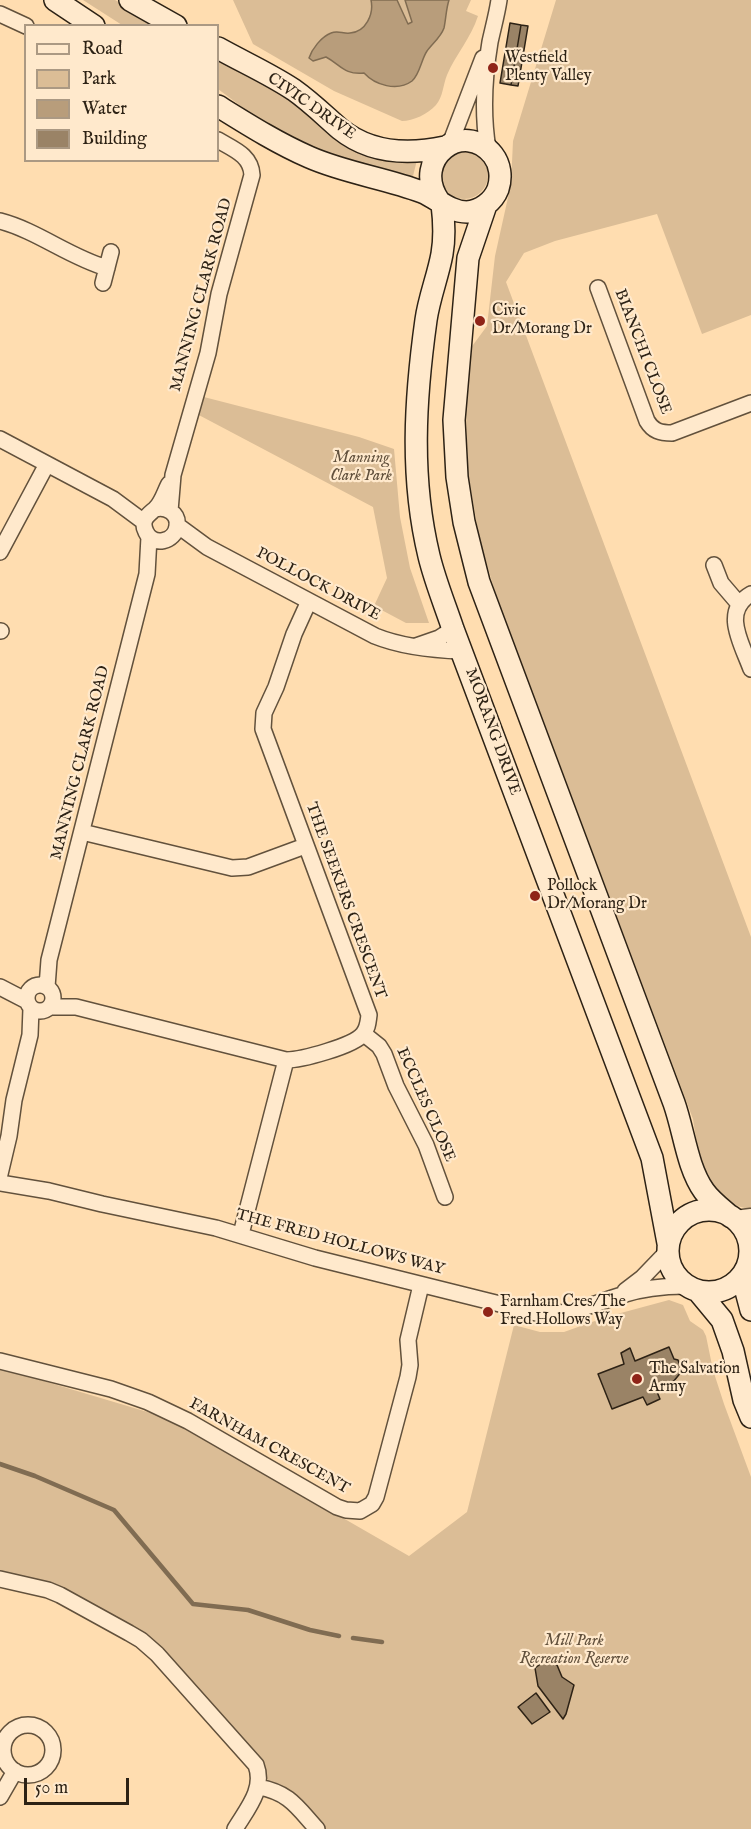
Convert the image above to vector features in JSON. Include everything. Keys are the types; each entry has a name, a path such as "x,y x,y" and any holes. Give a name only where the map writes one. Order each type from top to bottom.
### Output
{"main road":[{"path":"55,0 91,24"},
{"path":"130,0 172,24"},
{"name":"CIVIC DRIVE","path":"219,49 292,89 348,134 370,145 382,150 406,153 447,146"},
{"path":"219,107 309,157 360,175 411,189 459,212 478,210 486,205"},
{"path":"441,202 433,192 430,173 432,163 447,146 457,142 474,142 488,149 497,162 500,177 496,193 486,205 474,235 466,268 454,420 457,477 471,556 675,1103 684,1131 690,1163 705,1193 739,1218 748,1239 750,1251 747,1266 751,1310"},
{"name":"MORANG DRIVE","path":"441,202 444,227 442,254 426,317 417,386 415,458 420,509 429,555 453,629 652,1158 668,1247"},
{"path":"739,1218 706,1210 693,1214 673,1231 668,1247 673,1271 722,1320 751,1418"},
{"path":"692,1288 710,1293 722,1290 733,1284 747,1266"}],"street":[{"path":"488,149 483,103 490,41 499,0"},
{"path":"0,14 24,25"},
{"path":"447,146 490,41"},
{"name":"MANNING CLARK ROAD","path":"155,513 172,475 208,353 219,294 252,175 251,165 246,158 219,141"},
{"path":"0,222 23,228 88,262 105,275 111,252"},
{"name":"BIANCHI CLOSE","path":"598,288 647,420 653,429 672,433 751,403"},
{"path":"0,439 113,499 176,519 166,535 145,530 155,513"},
{"path":"0,552 47,464"},
{"name":"MANNING CLARK ROAD","path":"0,1173 30,1035 147,574 166,535"},
{"name":"POLLOCK DRIVE","path":"166,535 207,547 375,636 400,644 442,651 462,651"},
{"path":"714,565 721,583 739,604"},
{"path":"751,594 739,604 735,615 735,622 751,669"},
{"name":"THE SEEKERS CRESCENT","path":"309,601 288,648 281,674 263,721 267,742 369,1015 364,1034"},
{"path":"416,646 439,638 453,629"},
{"path":"82,831 222,867 240,869 305,846"},
{"path":"2,988 285,1060 308,1058 356,1040 364,1034"},
{"name":"ECCLES CLOSE","path":"364,1034 379,1046 384,1054 396,1086 426,1145 445,1197"},
{"path":"241,1234 285,1060"},
{"name":"THE FRED HOLLOWS WAY","path":"0,1173 49,1191"},
{"name":"THE FRED HOLLOWS WAY","path":"0,1183 49,1191 241,1234 315,1257 540,1314 581,1310 621,1295 652,1287 692,1288"},
{"name":"THE FRED HOLLOWS WAY","path":"621,1295 642,1278 668,1247"},
{"name":"FARNHAM CRESCENT","path":"0,1361 111,1389 148,1402 188,1421 337,1506 346,1510 360,1511 372,1504 380,1486 408,1377 410,1365 408,1340 421,1284"},
{"path":"0,1579 60,1595 150,1647 256,1765 259,1778 258,1787 235,1829"},
{"path":"0,1797 15,1771"},
{"path":"258,1787 273,1790 285,1796 317,1829"}],"green space":[{"path":"83,0 115,0 159,24 120,24"},
{"path":"233,0 471,0 466,11 478,16 447,75 438,102 425,114 402,121 334,91 253,44"},
{"path":"556,0 751,0 751,315 702,334 657,214 555,241 524,253 506,282 751,937 751,1209 736,1205 724,1198 707,1175 702,1162 693,1119 495,592 479,537 468,472 466,406 470,349 487,326 495,256 511,184 513,141"},
{"path":"219,58 417,160 412,180 364,168 291,139 254,116 219,90"},
{"path":"459,151 469,151 484,161 488,175 487,184 478,195 469,199 459,199 444,189 440,180 440,170 450,155"},
{"name":"Manning Clark Park","path":"200,396 359,437 394,449 400,517 410,568 429,623 406,623 374,606 387,578 373,507 195,413"},
{"name":"Mill Park Recreation Reserve","path":"669,1300 683,1305 690,1321 703,1330 706,1336 713,1370 751,1477 751,1829 324,1829 290,1791 270,1782 154,1643 0,1574 0,1368 171,1419 409,1556 467,1512 514,1325 540,1332 564,1332 606,1317"}],"water":[{"path":"371,0 397,0 408,24 412,22 405,0 449,0 443,31 427,51 415,78 406,84 386,86 374,81 364,73 347,71 326,57 313,61 309,58 317,44 327,35 336,32 356,32 364,26 370,16"}],"building":[{"path":"510,23 521,25 511,85 500,83"},
{"path":"521,25 528,26 518,86 511,85"},
{"name":"The Salvation Army","path":"669,1347 682,1371 673,1382 655,1387 660,1399 647,1405 643,1397 612,1409 598,1374 624,1364 621,1353 630,1348 635,1361"},
{"path":"546,1660 557,1665 562,1677 574,1685 563,1719 538,1686 535,1668"},
{"path":"536,1693 550,1712 532,1724 518,1707"}],"waterway":[{"path":"0,1464 35,1476 114,1510 193,1604 248,1610 310,1630 339,1636"},
{"path":"353,1638 382,1642"}],"place":[{"name":"Westfield Plenty Valley","path":"493,68"},
{"name":"Civic Dr/Morang Dr","path":"480,321"},
{"name":"Pollock Dr/Morang Dr","path":"535,896"},
{"name":"Farnham Cres/The Fred Hollows Way","path":"488,1312"},
{"name":"The Salvation Army","path":"637,1379"}]}
